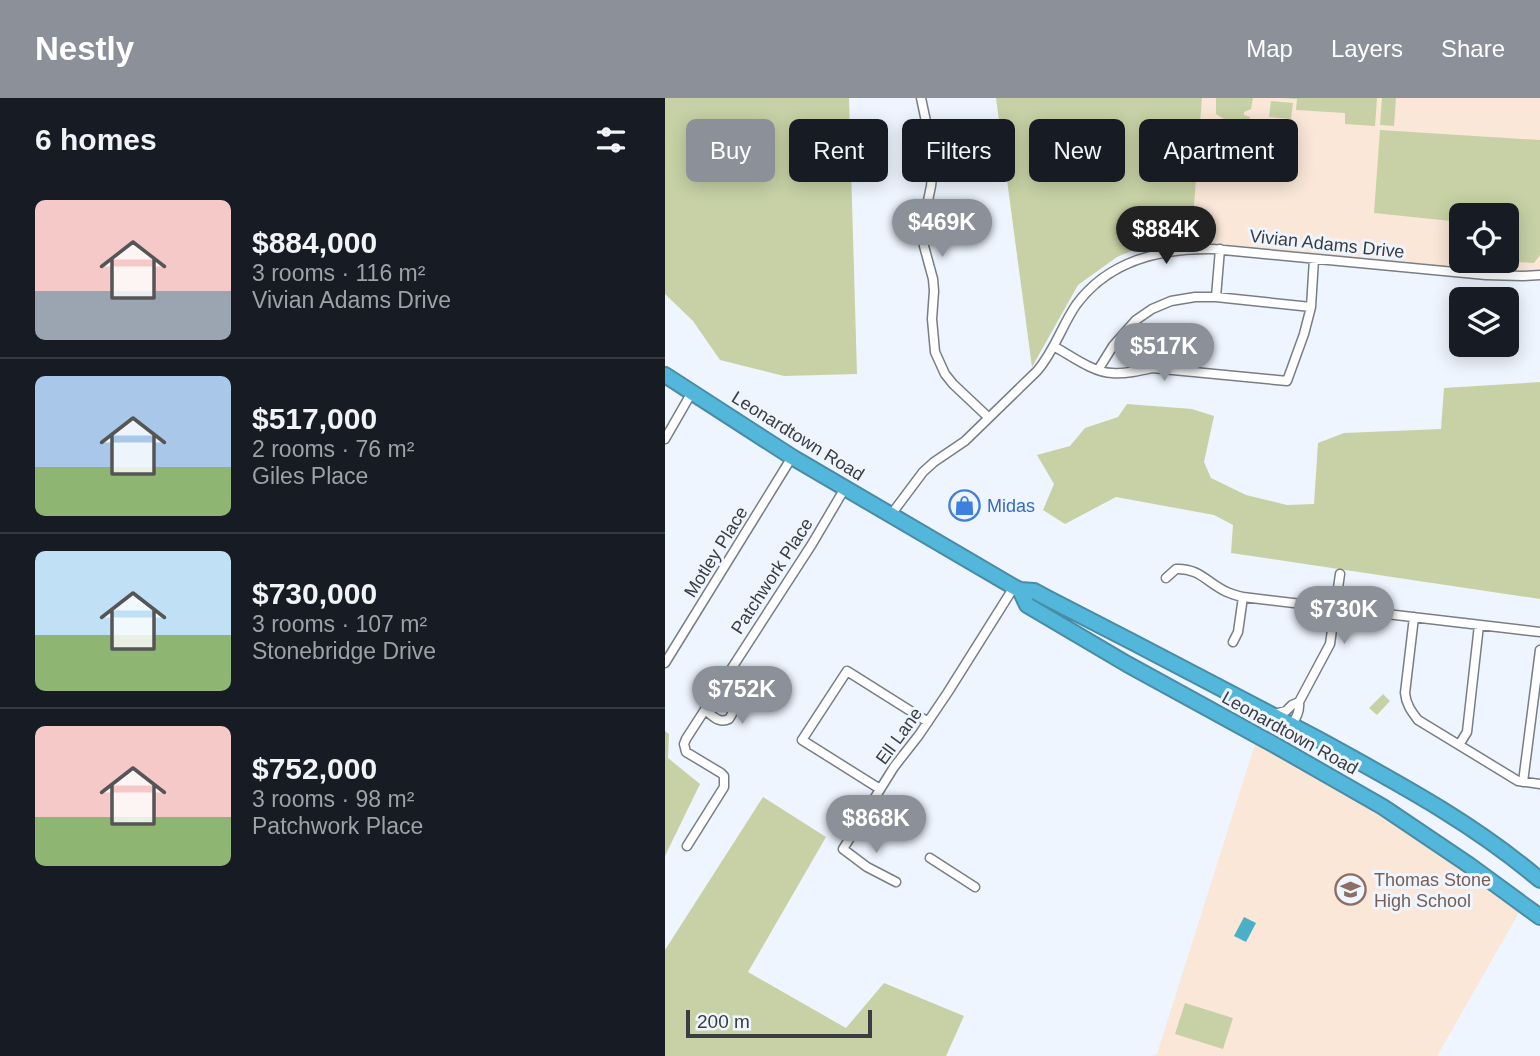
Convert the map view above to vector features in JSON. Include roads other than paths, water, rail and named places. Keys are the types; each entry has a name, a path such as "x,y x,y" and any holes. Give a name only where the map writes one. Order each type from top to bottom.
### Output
{"highway":[{"name":"Leonardtown Road","path":"665,375 792,457 1017,589 1034,591 1047,597 1412,790 1537,876"},
{"name":"Leonardtown Road","path":"1017,589 1027,605 1136,670 1273,744 1394,814 1540,917"},
{"path":"1226,719 1246,723 1273,736 1291,725"},
{"path":"1273,744 1292,734 1349,764 1364,765"}],"street":[{"path":"921,98 934,159 923,225 924,246 933,279 935,352 945,374 967,399 988,417"},
{"name":"Vivian Adams Drive","path":"890,516 923,472 965,441 1037,371 1055,347 1077,303 1097,284 1142,257 1184,248 1220,249 1486,275 1540,275"},
{"path":"1216,297 1220,249"},
{"path":"1055,347 1098,370 1110,373 1152,368 1287,381 1311,306 1314,259"},
{"path":"1098,370 1113,346 1136,320 1171,300 1216,297 1311,306"},
{"path":"665,439 692,392"},
{"name":"Motley Place","path":"665,663 792,457"},
{"name":"Patchwork Place","path":"687,846 725,783 721,773 686,752 685,739 812,544 845,488"},
{"path":"1166,578 1176,569 1187,569 1225,591 1243,597 1540,632"},
{"path":"1291,725 1300,709 1299,702 1330,643 1340,574"},
{"name":"Ell Lane","path":"896,883 867,867 843,849 880,789 1017,589"},
{"path":"1233,642 1238,632 1243,597"},
{"path":"1414,617 1405,692 1409,709 1418,720 1518,781 1540,784"},
{"path":"1459,745 1467,732 1479,625"},
{"path":"1523,782 1540,650"},
{"path":"880,789 802,740 847,671 928,722"},
{"path":"705,710 718,720 729,719 732,714 731,707 716,693"},
{"path":"1273,715 1286,712 1299,702"},
{"path":"930,858 975,887"}],"water":[{"path":"1244,917 1256,923 1246,942 1234,936"}],"place":[{"name":"Midas","path":"964,506"},
{"name":"Thomas Stone High School","path":"1351,890"}]}
